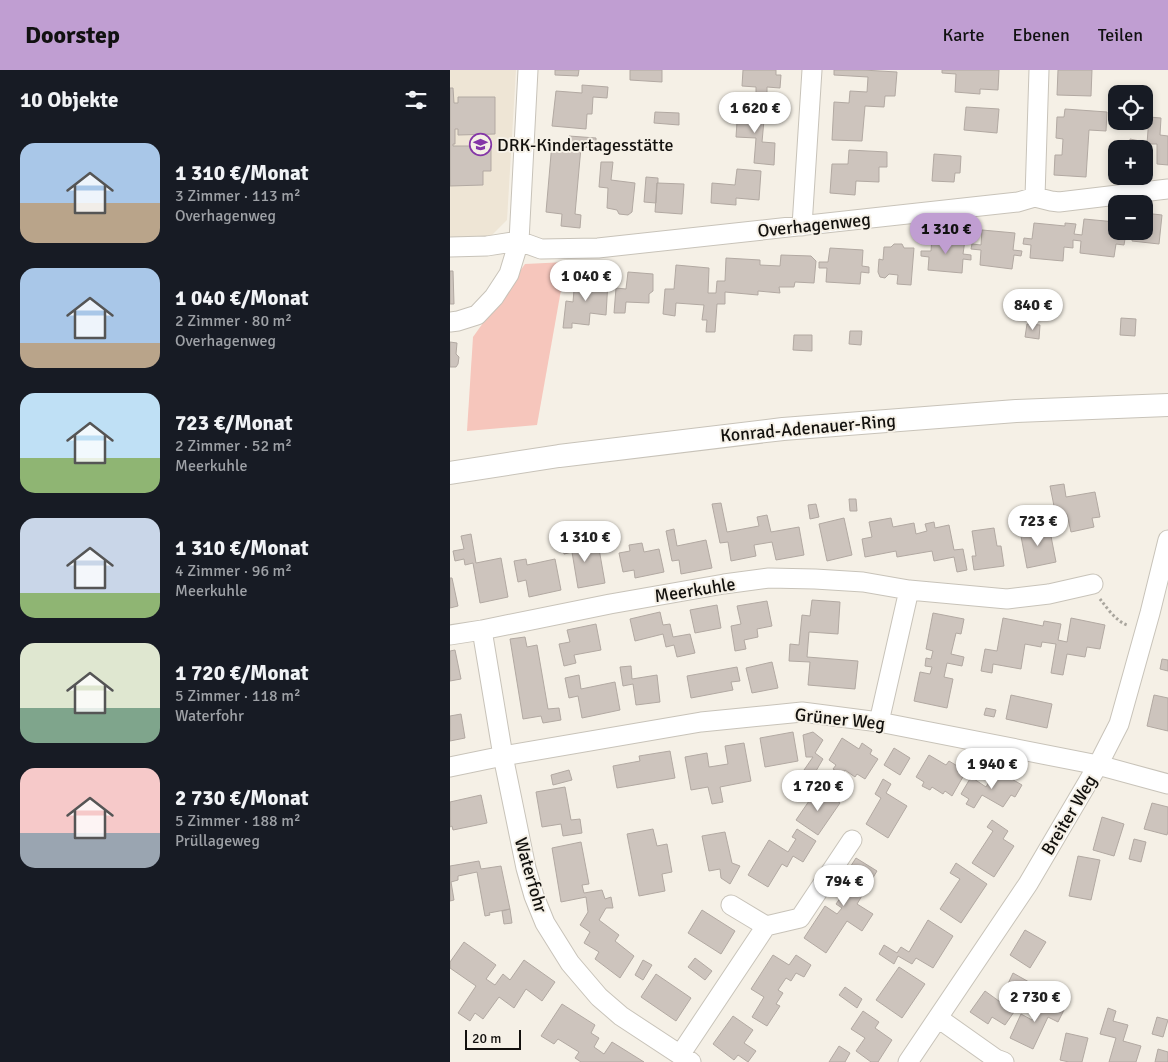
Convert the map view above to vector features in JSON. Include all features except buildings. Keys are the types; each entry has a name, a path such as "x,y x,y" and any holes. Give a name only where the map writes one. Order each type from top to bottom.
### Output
{"main road":[{"name":"Konrad-Adenauer-Ring","path":"450,473 559,456 783,429 1016,410 1168,405"}],"street":[{"path":"450,322 477,315 494,297 509,274 519,241 528,70"},
{"path":"802,226 812,70"},
{"path":"1035,196 1039,70"},
{"name":"Overhagenweg","path":"450,247 487,246 519,241 541,249 598,248 1018,202 1035,196 1051,202 1059,202 1168,189"},
{"name":"Breiter Weg","path":"908,1062 1028,884 1098,765 1119,724 1148,622 1168,540"},
{"name":"Meerkuhle","path":"450,635 610,604 769,578 863,582 909,590 1007,598 1049,594 1093,584"},
{"path":"879,722 909,590"},
{"path":"482,630 503,756"},
{"name":"Grüner Weg","path":"450,767 701,722 802,712 879,722 1098,765 1168,784"},
{"name":"Waterfohr","path":"503,756 526,868 534,896 545,923 570,963 599,997 622,1016 685,1059 766,926"},
{"path":"731,905 766,926 800,918 852,840"},
{"path":"938,1018 996,1059 1004,1062"}],"path":[{"path":"1093,584 1100,599 1117,619 1129,625"}],"shaded area":[{"name":"DRK-Kindertagesstätte","path":"450,70 516,70 507,220 487,240 450,240"},
{"path":"566,262 537,425 467,431 473,337 525,264"}],"place":[{"name":"DRK-Kindertagesstätte","path":"481,145"}]}
